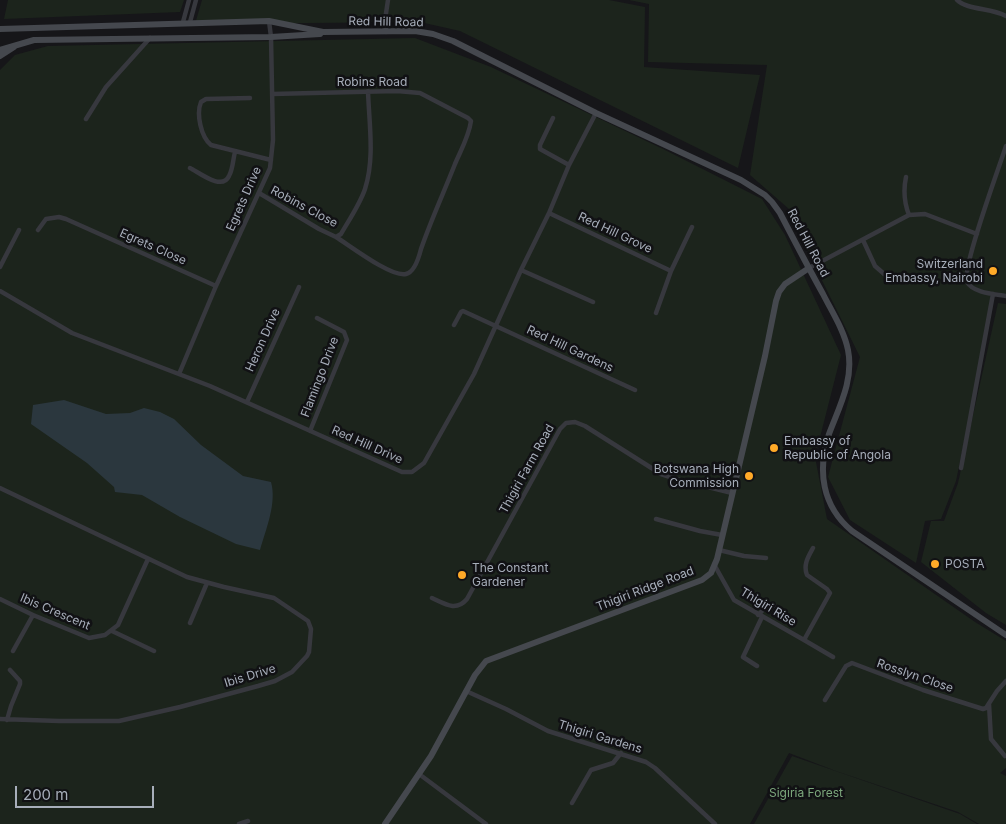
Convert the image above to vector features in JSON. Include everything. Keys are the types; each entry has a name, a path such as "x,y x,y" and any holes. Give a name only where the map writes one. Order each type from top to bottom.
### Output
{"main road":[{"name":"Red Hill Road","path":"0,29 269,21 313,31 415,32 442,37 755,188 772,202 809,268 843,334 849,358 845,393 830,434 823,464 826,493 834,513 852,531 1006,635"},
{"name":"Red Hill Road","path":"0,50 34,40 151,37 271,37 341,32"},
{"path":"0,56 22,42"},
{"path":"715,566 778,296 785,284 809,268"},
{"name":"Thigiri Ridge Road","path":"385,824 431,756 482,665 492,658 702,580 708,576 715,566"}],"street":[{"path":"186,22 189,0"},
{"path":"186,22 196,0"},
{"path":"386,32 385,20 388,0"},
{"path":"957,0 965,5 1006,16"},
{"name":"Egrets Drive","path":"179,374 216,286 259,193 271,160 273,140 269,21"},
{"path":"86,119 106,87 151,37"},
{"name":"Robins Road","path":"272,94 402,90 420,93 471,121 464,144 424,239 416,264 411,272 405,275 387,269 336,236"},
{"name":"Robins Close","path":"259,193 318,229 336,236 341,234 364,191 369,173 371,147 368,91"},
{"path":"250,98 206,99 201,102 198,111 206,142 235,152 271,160"},
{"name":"Red Hill Drive","path":"0,291 72,333 247,402 402,472 414,471 424,463 474,374 596,112"},
{"path":"554,118 540,148 570,166"},
{"path":"1006,146 977,234 966,278 971,286 979,290 1006,296"},
{"path":"190,168 214,181 222,183 229,176 235,152"},
{"path":"906,177 904,193 909,215"},
{"name":"Red Hill Grove","path":"549,213 671,271"},
{"path":"809,268 909,215 925,214 977,234"},
{"name":"Egrets Close","path":"38,230 41,223 46,219 52,217 66,219 216,286"},
{"path":"656,313 671,271 692,227"},
{"path":"0,267 19,230"},
{"path":"863,240 875,266 891,280"},
{"path":"521,270 593,302"},
{"name":"Heron Drive","path":"247,402 299,287"},
{"path":"961,468 993,294"},
{"name":"Red Hill Gardens","path":"454,325 463,311 635,390"},
{"name":"Flamingo Drive","path":"310,431 347,340 344,332 317,318"},
{"name":"Thigiri Farm Road","path":"432,598 453,607 458,607 467,599 560,430 566,423 575,422 584,426 666,476 732,493"},
{"name":"Ibis Drive","path":"0,488 187,577 274,598 308,621 311,629 307,656 292,672 275,681 110,722 0,719"},
{"path":"656,519 722,535"},
{"name":"Thigiri Rise","path":"715,566 734,600 804,640 830,593 828,589 805,573 807,560 814,548"},
{"path":"719,550 744,556 766,558"},
{"path":"148,559 118,625 112,630 154,650"},
{"path":"190,623 207,583"},
{"name":"Ibis Crescent","path":"0,599 88,638 105,635 112,630"},
{"path":"757,666 743,657 764,609 774,606"},
{"path":"13,652 33,615"},
{"path":"804,640 833,657"},
{"name":"Rosslyn Close","path":"826,700 846,666 852,663 923,690 980,708 986,708 989,703"},
{"path":"7,720 20,684 20,681 10,670"},
{"path":"1005,756 991,739 989,703 1006,681"},
{"name":"Thigiri Gardens","path":"466,691 548,731 651,764 715,824"},
{"path":"572,802 590,770 613,763 621,753"},
{"path":"419,774 486,824"},
{"path":"239,824 248,821"}],"green space":[{"path":"8,0 184,0 180,12 4,19"},
{"path":"202,0 609,0 645,7 644,67 760,75 738,168 460,31 420,22 195,24"},
{"path":"629,0 1006,0 1006,294 995,292 956,481 941,519 925,521 916,563 850,520 828,477 860,357 801,238 789,209 750,175 767,65 648,62 649,4"},
{"path":"415,38 491,67 663,149 762,199 785,235 841,355 815,457 827,519 975,622 1006,641 1006,768 1000,773 1006,776 1006,824 979,824 958,812 836,771 789,753 750,824 0,824 0,70 15,55 48,46"},
{"path":"998,303 1006,304 1006,625 986,613 921,562 931,521 944,521 958,483"},
{"name":"Sigiria Forest","path":"792,756 960,814 977,824 754,824"}],"shaded area":[{"path":"64,400 106,414 130,413 144,408 160,412 174,419 201,445 243,476 271,482 272,507 260,550 236,544 180,517 142,495 115,492 114,487 87,463 31,424 33,405"}],"place":[{"name":"Switzerland Embassy, Nairobi","path":"993,271"},
{"name":"Embassy of Republic of Angola","path":"774,448"},
{"name":"Botswana High Commission","path":"749,476"},
{"name":"POSTA","path":"935,564"},
{"name":"The Constant Gardener","path":"462,575"}]}
